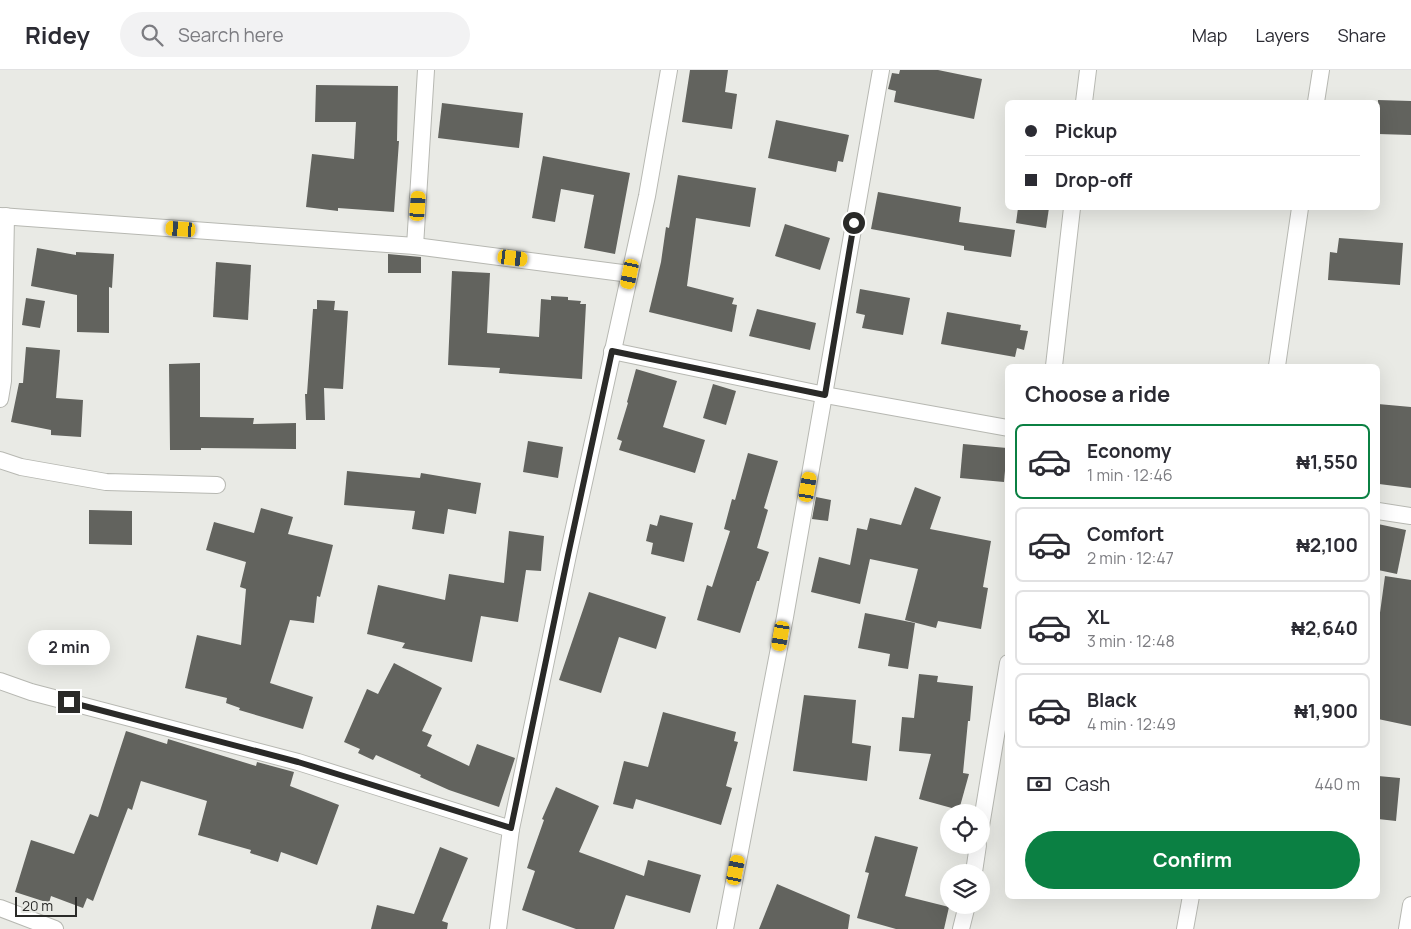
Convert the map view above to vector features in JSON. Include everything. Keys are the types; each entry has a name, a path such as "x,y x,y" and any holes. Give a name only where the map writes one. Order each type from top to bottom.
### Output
{"street":[{"path":"415,246 426,70"},
{"path":"498,929 511,828 568,555 647,196 669,70"},
{"path":"725,929 825,395 881,70"},
{"path":"1084,100 1088,70"},
{"path":"1316,100 1321,70"},
{"path":"1054,364 1072,210"},
{"path":"1277,364 1300,210"},
{"path":"0,399 3,381 3,216 415,246 630,274"},
{"path":"612,351 825,395 1005,427"},
{"path":"0,460 21,467 106,482 217,485"},
{"path":"1380,511 1411,516"},
{"path":"0,681 31,692 298,762 511,828"},
{"path":"985,804 1005,681"},
{"path":"1185,929 1191,899"},
{"path":"1407,929 1411,905"},
{"path":"0,908 55,929"},
{"path":"961,929 965,914"}],"building":[{"path":"690,70 728,70 725,92 737,94 732,129 682,122"},
{"path":"900,70 938,70 982,79 974,119 894,102 896,91 888,89 892,73 899,74"},
{"path":"316,85 398,86 397,141 399,141 394,212 338,208 338,211 306,207 312,154 354,159 356,122 315,122"},
{"path":"1380,100 1411,101 1411,135 1380,134"},
{"path":"442,103 523,113 519,148 438,138"},
{"path":"776,120 849,135 843,162 838,161 836,172 768,158"},
{"path":"543,156 630,173 615,254 584,248 594,195 561,189 555,222 532,218"},
{"path":"678,175 756,188 750,227 696,218 687,286 734,298 732,304 737,305 732,332 649,312 661,262 666,227 669,228"},
{"path":"878,192 961,207 959,222 1015,230 1011,257 964,250 964,246 871,229"},
{"path":"1018,210 1049,210 1046,228 1016,223"},
{"path":"785,224 830,238 820,270 775,256"},
{"path":"1339,238 1403,243 1400,285 1328,280 1330,252 1337,253"},
{"path":"37,248 76,255 76,252 114,254 112,288 109,287 109,333 77,332 77,295 31,286"},
{"path":"388,254 421,257 421,273 388,273"},
{"path":"216,262 251,265 248,320 213,317"},
{"path":"452,271 490,273 487,333 539,337 541,299 551,300 551,296 568,297 568,300 581,301 580,304 586,304 582,379 499,373 500,368 448,365"},
{"path":"860,289 910,298 903,335 862,328 865,315 856,313"},
{"path":"26,298 45,301 40,328 22,325"},
{"path":"317,300 335,301 334,310 348,311 343,389 324,388 325,420 306,420 305,394 307,394 313,309 317,309"},
{"path":"757,309 816,323 810,350 749,336"},
{"path":"947,312 1021,325 1020,330 1028,331 1024,350 1017,348 1015,357 941,344"},
{"path":"26,347 60,350 56,398 83,400 81,437 51,435 51,430 11,422 19,383 23,383"},
{"path":"200,363 200,417 254,418 253,424 296,423 296,449 201,448 201,450 170,450 169,364"},
{"path":"636,369 677,381 663,427 705,440 695,473 619,450 622,441 617,439"},
{"path":"713,384 736,391 726,425 703,418"},
{"path":"1380,404 1411,407 1411,488 1380,484"},
{"path":"528,441 563,447 558,478 523,472"},
{"path":"963,444 1005,448 1004,482 960,478"},
{"path":"748,453 778,461 764,508 768,510 757,548 769,552 759,581 757,581 740,633 697,620 707,585 712,587 730,531 724,529 732,499 735,500"},
{"path":"347,471 420,478 421,473 481,483 476,514 448,509 444,534 412,529 415,511 344,505"},
{"path":"915,487 941,497 930,529 991,541 983,587 988,588 981,629 938,621 936,628 905,620 918,569 870,559 860,604 811,592 819,557 850,565 857,528 867,530 870,518 901,525"},
{"path":"816,497 831,500 828,521 812,519"},
{"path":"261,508 293,517 288,534 333,545 320,597 317,596 314,623 290,620 270,683 313,697 303,729 239,710 240,708 226,703 227,698 185,688 197,635 241,645 246,589 240,587 246,562 206,550 214,522 254,533"},
{"path":"89,510 132,511 132,545 89,544"},
{"path":"660,515 693,523 684,562 651,554 653,543 646,541 650,524 657,526"},
{"path":"1380,524 1406,530 1397,574 1380,570"},
{"path":"509,531 544,536 541,571 526,570 518,622 481,616 472,662 402,648 405,643 367,634 378,585 445,600 449,574 504,583"},
{"path":"1385,576 1411,580 1411,726 1380,719 1380,613"},
{"path":"589,592 666,617 656,649 619,637 601,693 559,680"},
{"path":"865,613 915,623 908,669 888,666 890,654 858,648"},
{"path":"394,663 442,688 422,731 432,735 427,746 469,766 477,744 515,758 499,807 449,790 376,755 373,760 358,753 360,749 344,742 367,689 378,694"},
{"path":"919,674 938,676 937,682 973,686 963,773 969,774 961,804 940,805 919,799 931,754 899,751 902,717 914,718"},
{"path":"804,695 856,700 852,743 871,746 867,781 793,771"},
{"path":"663,712 736,732 734,741 738,742 726,786 732,788 721,825 636,799 633,809 613,804 624,761 648,767"},
{"path":"126,731 167,744 168,739 256,766 257,762 294,772 290,786 339,805 317,865 281,852 278,862 250,853 251,850 198,835 207,801 141,781 132,810 128,808 93,901 87,898 83,908 51,896 49,903 15,892 31,840 74,854 90,814 98,817"},
{"path":"1380,776 1400,778 1396,821 1380,819"},
{"path":"556,787 599,806 579,852 644,876 648,860 701,875 690,913 626,895 614,929 576,929 522,910 535,871 527,868 544,820 542,819"},
{"path":"875,836 918,847 905,896 940,905 940,914 947,914 944,929 896,929 857,918 869,873 865,872"},
{"path":"440,847 468,858 442,921 448,923 447,929 371,929 377,905 414,914"},
{"path":"777,884 850,915 848,929 759,929"}],"route":[{"path":"69,702 298,762 511,828 612,351 825,395 854,223"}]}
